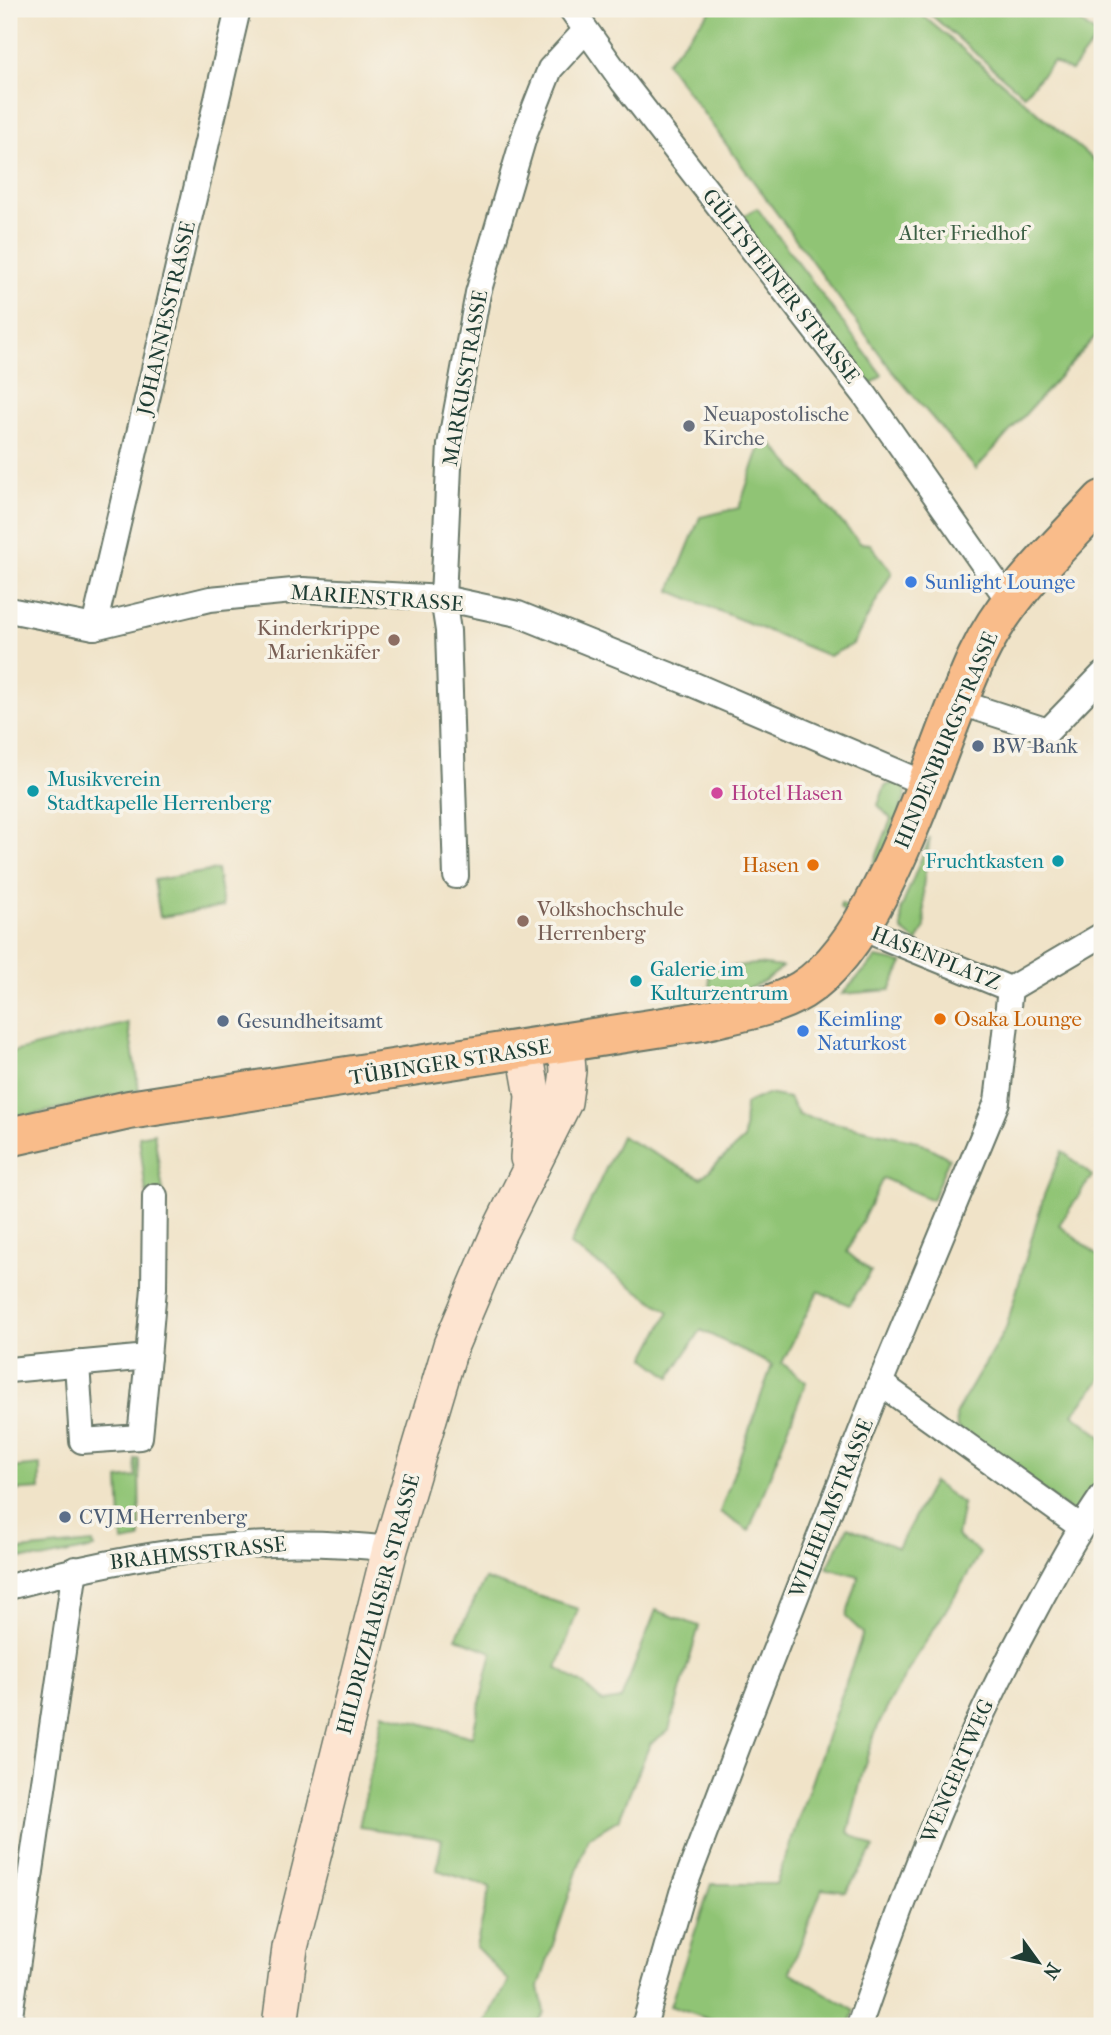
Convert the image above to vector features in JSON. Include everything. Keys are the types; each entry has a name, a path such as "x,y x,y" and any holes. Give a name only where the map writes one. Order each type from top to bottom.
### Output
{"main road":[{"name":"HINDENBURGSTRASSE","path":"861,928 926,784 978,655 1009,601 1102,500"},
{"name":"TÜBINGER STRASSE","path":"9,1137 130,1110 524,1051 702,1021 771,1005 800,991 842,954 861,928"},
{"name":"HILDRIZHAUSER STRASSE","path":"280,2026 290,1948 390,1549 451,1345 499,1232 564,1102 568,1071 566,1044"},
{"name":"HILDRIZHAUSER STRASSE","path":"519,1195 531,1144 533,1096 524,1051"}],"street":[{"name":"JOHANNESSTRASSE","path":"94,626 238,9"},
{"name":"GÜLTSTEINER STRASSE","path":"571,9 585,31 865,395 1009,601"},
{"name":"MARKUSSTRASSE","path":"456,876 448,631 443,598 450,445 478,293 526,130 550,69 585,31"},
{"name":"MARIENSTRASSE","path":"9,610 94,626 210,599 303,590 443,598 518,614 926,784"},
{"path":"958,702 1048,731 1102,675"},
{"name":"HASENPLATZ","path":"861,928 1010,989"},
{"path":"1010,989 1102,935"},
{"name":"WILHELMSTRASSE","path":"644,2026 682,1893 880,1383 997,1102 1010,989"},
{"path":"77,1363 82,1441 140,1437 154,1288 155,1196"},
{"path":"9,1370 148,1357"},
{"path":"880,1383 1080,1527"},
{"name":"WENGERTWEG","path":"859,2026 909,1882 989,1693 1080,1527 1102,1496"},
{"name":"BRAHMSSTRASSE","path":"9,1587 75,1569 143,1555 280,1542 335,1542 390,1549"},
{"path":"9,2022 75,1569"}],"green space":[{"name":"Alter Friedhof","path":"712,9 915,9 1102,167 1102,329 976,469 893,372 666,62"},
{"path":"924,9 1064,9 1098,36 1071,71 1053,62 1024,95"},
{"path":"757,208 882,375 868,387 740,219"},
{"path":"764,435 860,543 870,544 892,572 853,644 829,656 670,591 700,517 739,508"},
{"path":"899,781 905,787 906,795 862,909 853,916 847,915 840,907 841,903 855,911 891,819 878,805 885,786"},
{"path":"930,837 923,887 925,927 917,942 902,930 901,909"},
{"path":"217,870 223,907 160,917 154,880"},
{"path":"876,958 903,963 890,990 842,994"},
{"path":"757,964 782,967 775,974 749,988 711,998 708,969"},
{"path":"128,1023 139,1090 9,1120 9,1053"},
{"path":"767,1094 789,1098 799,1115 917,1141 949,1158 932,1200 883,1178 847,1252 871,1272 849,1305 818,1291 782,1363 806,1382 749,1531 720,1512 772,1365 701,1330 670,1377 645,1358 669,1312 570,1245 621,1136 701,1178 744,1139 745,1104"},
{"path":"154,1133 163,1191 146,1193 139,1136"},
{"path":"1062,1151 1092,1176 1059,1225 1102,1259 1102,1378 1073,1414 1102,1437 1102,1475 1075,1514 957,1428 956,1413 1006,1328 1044,1195"},
{"path":"135,1459 139,1459 140,1539 122,1542 119,1479 136,1477"},
{"path":"40,1465 40,1489 9,1491 9,1468"},
{"path":"933,1482 963,1504 957,1536 980,1553 903,1680 874,1736 848,1832 874,1848 846,1892 822,1889 790,1972 855,2011 849,2026 729,2026 670,2006 711,1884 776,1884 863,1633 846,1617 859,1576 827,1568 848,1527 898,1548"},
{"path":"93,1543 94,1548 41,1559 9,1557 9,1551"},
{"path":"485,1579 578,1609 557,1668 584,1685 602,1702 621,1699 656,1610 699,1626 669,1730 650,1744 619,1819 588,1838 539,1987 544,2012 535,2026 484,2026 509,1981 476,1947 490,1887 437,1870 442,1839 359,1827 383,1713 472,1737 492,1652 456,1638"}],"place":[{"name":"Neuapostolische Kirche","path":"689,426"},
{"name":"Sunlight Lounge","path":"911,582"},
{"name":"Kinderkrippe Marienkäfer","path":"394,640"},
{"name":"BW-Bank","path":"978,746"},
{"name":"Musikverein Stadtkapelle Herrenberg","path":"33,791"},
{"name":"Hotel Hasen","path":"717,793"},
{"name":"Fruchtkasten","path":"1058,861"},
{"name":"Hasen","path":"813,865"},
{"name":"Volkshochschule Herrenberg","path":"523,921"},
{"name":"Galerie im Kulturzentrum","path":"636,981"},
{"name":"Osaka Lounge","path":"940,1019"},
{"name":"Gesundheitsamt","path":"223,1021"},
{"name":"Keimling Naturkost","path":"803,1031"},
{"name":"CVJM Herrenberg","path":"65,1517"}]}
